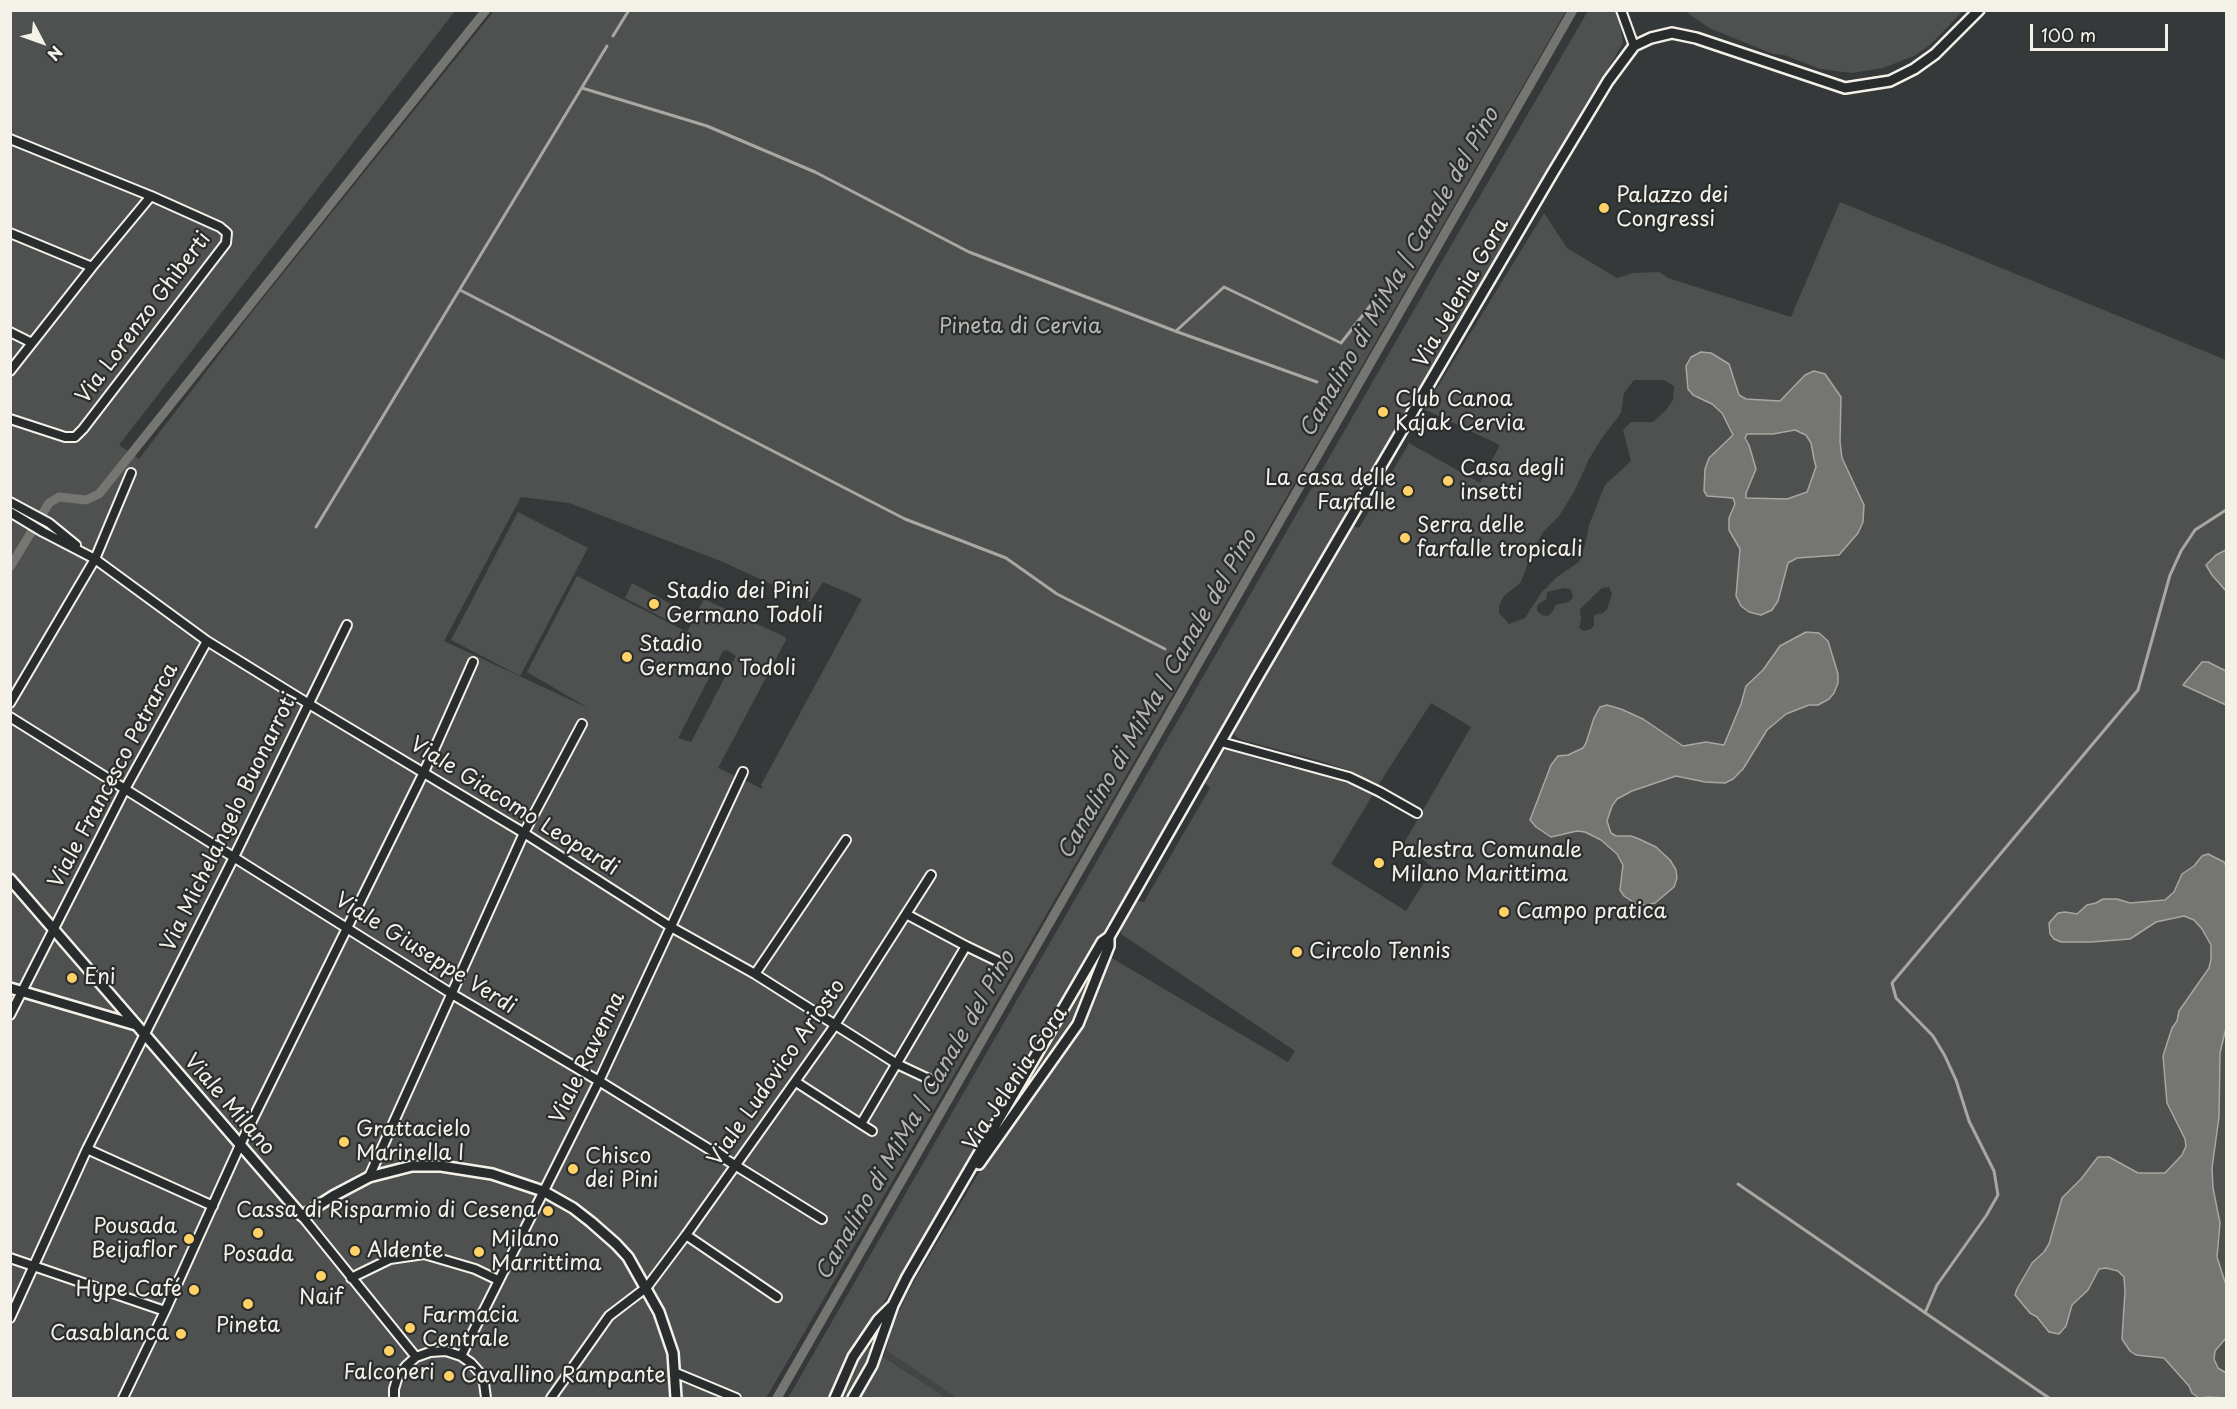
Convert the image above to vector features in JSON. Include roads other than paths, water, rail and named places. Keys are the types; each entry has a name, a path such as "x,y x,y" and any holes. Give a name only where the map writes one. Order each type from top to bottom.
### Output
{"street":[{"path":"1621,10 1634,46 1651,38 1672,33 1696,38 1845,88 1890,81 1914,69 1935,54 1976,13"},
{"name":"Via Jelenia Gora","path":"853,1398 872,1365 893,1305 907,1277 1102,942 1109,937 1546,184 1608,81 1634,46"},
{"path":"10,139 151,196 10,371"},
{"name":"Via Lorenzo Ghiberti","path":"10,419 65,437 75,437 226,243 227,233 220,227 151,196"},
{"path":"10,233 92,267"},
{"path":"10,333 32,342"},
{"path":"10,704 95,559 131,473"},
{"name":"Viale Giacomo Leopardi","path":"10,502 49,523 86,554"},
{"name":"Viale Giacomo Leopardi","path":"10,512 95,559 207,641 309,704 524,833 671,927 755,974 897,1064 931,1080"},
{"name":"Via Michelangelo Buonarroti","path":"10,1318 87,1149 234,857 347,625"},
{"name":"Viale Francesco Petrarca","path":"10,1015 125,789 207,641"},
{"path":"123,1398 240,1145 424,772 473,662"},
{"name":"Viale Giuseppe Verdi","path":"10,717 452,994 822,1219"},
{"path":"369,1177 524,833 582,724"},
{"path":"1221,742 1349,777 1417,813"},
{"name":"Viale Ravenna","path":"460,1356 598,1081 743,772"},
{"path":"755,974 846,840"},
{"name":"Viale Ludovico Ariosto","path":"551,1398 609,1316 647,1287 686,1235 835,1026 931,875"},
{"name":"Viale Milano","path":"10,879 302,1216 416,1358"},
{"path":"906,914 997,961"},
{"name":"Via Jelenia Gora","path":"952,1201 1078,1024 1109,946 1109,937"},
{"path":"861,1124 966,946"},
{"path":"10,988 136,1024"},
{"path":"112,1017 118,1013 119,1004"},
{"path":"796,1082 872,1131"},
{"path":"87,1149 213,1206"},
{"path":"302,1216 369,1177 412,1166 441,1166 492,1174 543,1191 573,1208 628,1257 647,1287 668,1335 676,1373 676,1398"},
{"path":"686,1235 777,1297"},
{"path":"351,1278 390,1259 424,1254 458,1263 498,1280"},
{"path":"10,1258 165,1311"},
{"name":"Via Jelenia Gora","path":"835,1398 853,1357 878,1320 893,1305"},
{"path":"394,1398 398,1376 406,1366 416,1358 430,1352 446,1351 460,1356 479,1372 484,1383 486,1398"},
{"path":"676,1373 736,1398"}],"waterway":[{"path":"10,567 49,503 59,497 86,500 99,494 486,10"},
{"path":"613,36 629,10"},
{"name":"Canalino di MiMa | Canale del Pino","path":"777,1398 1573,10"},
{"path":"316,527 607,46"},
{"path":"582,88 707,126 815,172 969,252 1175,331 1317,382"},
{"path":"1176,331 1224,287 1341,343 1374,301"},
{"path":"460,290 905,519 1006,558 1057,594 1165,649"},
{"path":"1925,1313 1937,1285 1986,1216 1998,1195 1994,1171 1969,1121 1956,1080 1945,1056 1933,1036 1896,998 1892,983 2138,690 2170,575 2181,551 2195,530 2226,510"},
{"path":"1738,1184 2049,1398"}],"place":[{"name":"Palazzo dei Congressi","path":"1604,208"},
{"name":"Club Canoa Kajak Cervia","path":"1383,412"},
{"name":"Casa degli insetti","path":"1448,481"},
{"name":"La casa delle Farfalle","path":"1408,491"},
{"name":"Serra delle farfalle tropicali","path":"1405,538"},
{"name":"Stadio dei Pini Germano Todoli","path":"654,604"},
{"name":"Stadio Germano Todoli","path":"627,657"},
{"name":"Palestra Comunale Milano Marittima","path":"1379,863"},
{"name":"Campo pratica","path":"1504,912"},
{"name":"Circolo Tennis","path":"1297,952"},
{"name":"Eni","path":"72,978"},
{"name":"Grattacielo Marinella I","path":"344,1142"},
{"name":"Chisco dei Pini","path":"573,1169"},
{"name":"Cassa di Risparmio di Cesena","path":"548,1211"},
{"name":"Posada","path":"258,1233"},
{"name":"Pousada Beijaflor","path":"189,1239"},
{"name":"Aldente","path":"355,1251"},
{"name":"Milano Marrittima","path":"479,1252"},
{"name":"Naif","path":"321,1276"},
{"name":"Hype Café","path":"194,1290"},
{"name":"Pineta","path":"248,1304"},
{"name":"Farmacia Centrale","path":"410,1328"},
{"name":"Casablanca","path":"181,1334"},
{"name":"Falconeri","path":"389,1351"},
{"name":"Cavallino Rampante","path":"449,1376"}],"park label":[{"name":"Pineta di Cervia","path":"1020,327"}]}
